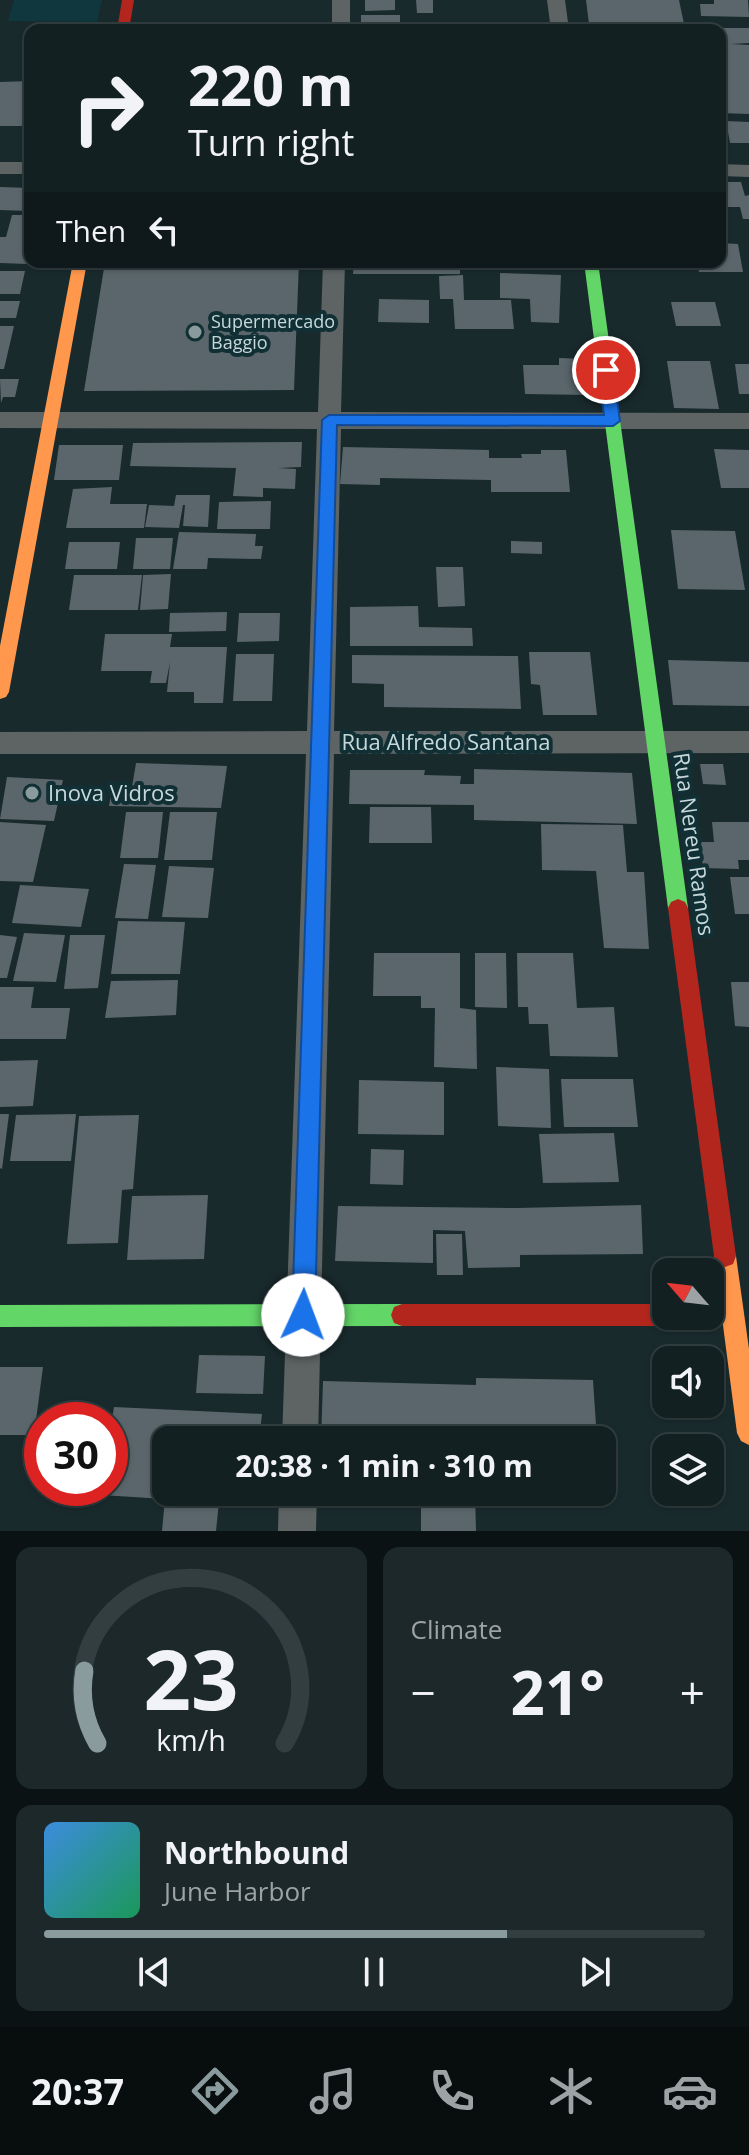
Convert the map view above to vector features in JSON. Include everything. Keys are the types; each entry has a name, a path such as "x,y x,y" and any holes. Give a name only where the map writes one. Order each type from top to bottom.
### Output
{"street":[{"path":"124,24 128,0"},
{"path":"341,0 341,24"},
{"path":"556,0 559,24"},
{"path":"0,168 24,168"},
{"path":"726,170 749,171"},
{"path":"0,692 79,268"},
{"path":"300,1426 334,268"},
{"name":"Rua Nereu Ramos","path":"592,268 656,742 741,1315 749,1433"},
{"path":"0,420 749,421"},
{"name":"Rua Alfredo Santana","path":"0,743 749,742"},
{"path":"0,1316 652,1315"},
{"path":"297,1531 298,1506"}],"shaded area":[{"path":"14,0 102,0 97,22 8,21"}],"building":[{"path":"365,0 395,0 395,10 365,11"},
{"path":"416,0 433,0 433,13 417,13"},
{"path":"586,0 679,0 684,24 589,24"},
{"path":"714,0 748,0 749,17 701,16 700,4 714,4"},
{"path":"361,15 400,15 400,24 361,24"},
{"path":"726,28 749,28 749,43 731,44 749,45 749,114 726,113"},
{"path":"24,81 24,126 0,126 0,82"},
{"path":"726,121 749,122 749,143 730,143"},
{"path":"726,182 741,182 745,196 749,195 749,219 743,219 740,207 727,207"},
{"path":"0,187 24,188 24,211 0,210"},
{"path":"12,215 24,215 24,264 0,263 0,237 6,237"},
{"path":"726,243 738,244 743,272 699,272 698,268 726,268"},
{"name":"Supermercado Baggio","path":"104,268 299,268 294,390 84,391"},
{"path":"354,268 460,268 460,274 353,274"},
{"path":"0,271 25,271 20,294 0,294"},
{"path":"500,273 561,275 559,323 531,322 530,299 500,298"},
{"path":"463,275 464,300 511,300 514,329 455,329 453,299 440,299 439,276"},
{"path":"379,299 429,300 429,323 378,322"},
{"path":"0,301 20,301 16,318 0,318"},
{"path":"671,302 715,302 721,326 676,326"},
{"path":"0,326 14,326 4,369 0,369"},
{"path":"559,358 586,359 589,395 525,394 523,365 559,365"},
{"path":"667,361 710,361 719,409 674,408"},
{"path":"735,364 749,364 749,394 739,394"},
{"path":"0,379 19,379 15,397 3,397 1,403"},
{"path":"302,442 301,467 278,468 296,469 295,489 263,488 263,497 233,496 236,468 130,466 133,443"},
{"path":"59,445 123,445 119,480 54,480"},
{"path":"343,447 489,450 489,458 522,458 521,454 541,454 541,450 566,450 570,492 491,492 491,480 380,478 380,485 340,484"},
{"path":"714,449 749,450 749,488 721,488"},
{"path":"112,487 110,504 147,504 144,528 66,528 73,489"},
{"path":"176,495 210,495 208,527 183,526 183,505 179,528 145,527 149,505 174,506"},
{"path":"271,501 270,529 217,529 219,502"},
{"path":"671,530 735,531 745,590 678,589"},
{"path":"179,532 256,534 255,546 263,546 261,559 208,558 207,569 173,569"},
{"path":"136,538 173,538 170,569 133,569"},
{"path":"511,541 542,542 542,554 511,553"},
{"path":"69,542 120,542 117,569 65,569"},
{"path":"436,567 463,567 465,606 438,607"},
{"path":"171,574 168,609 140,610 143,575"},
{"path":"74,575 142,575 138,610 69,610"},
{"path":"418,606 419,627 472,628 473,646 350,646 350,607"},
{"path":"227,612 226,631 169,632 170,613"},
{"path":"239,613 280,613 279,641 237,642"},
{"path":"105,634 172,634 170,647 227,647 223,703 194,703 194,692 167,692 170,662 166,683 150,683 152,671 101,671"},
{"path":"529,652 590,652 597,715 543,715 540,685 531,684"},
{"path":"236,654 274,654 272,701 233,701"},
{"path":"352,655 518,656 521,709 384,707 384,684 352,683"},
{"path":"668,660 749,662 749,706 673,705"},
{"path":"136,763 227,766 221,808 109,806 112,787 132,787"},
{"path":"700,764 723,764 726,785 703,784"},
{"path":"474,769 632,773 637,824 474,820 474,805 349,804 350,770 425,770 424,775 461,776 460,784 474,784"},
{"name":"Inova Vidros","path":"7,777 63,780 54,821 0,819"},
{"path":"370,807 431,807 432,843 369,843"},
{"path":"126,812 163,812 158,858 120,858"},
{"path":"170,812 217,812 212,860 164,860"},
{"path":"0,822 46,825 33,882 0,881"},
{"path":"712,822 749,822 749,860 738,860 739,869 703,868 700,842 714,842"},
{"path":"541,824 623,825 627,872 644,872 649,949 604,948 596,871 542,870"},
{"path":"124,864 156,865 148,919 115,918"},
{"path":"169,866 214,868 208,918 162,917"},
{"path":"730,877 749,877 749,914 735,914"},
{"path":"20,885 89,889 81,927 12,923"},
{"path":"118,921 185,922 180,974 111,974"},
{"path":"24,933 65,935 56,982 13,981"},
{"path":"0,935 17,937 7,978 0,978"},
{"path":"70,935 105,935 98,988 64,989"},
{"path":"374,953 460,953 460,1008 476,1010 477,1069 434,1067 435,1008 421,1008 421,996 373,996"},
{"path":"475,953 506,953 507,1008 475,1007"},
{"path":"517,953 573,953 577,1008 614,1007 618,1057 550,1056 548,1024 529,1024 528,1007 518,1007"},
{"path":"178,980 176,1015 105,1018 111,981"},
{"path":"731,982 749,982 749,1027 735,1026"},
{"path":"0,987 34,987 31,1008 70,1008 66,1039 0,1039"},
{"path":"38,1060 33,1106 0,1107 0,1061"},
{"path":"496,1067 549,1069 551,1128 498,1126"},
{"path":"561,1079 633,1079 638,1127 564,1127"},
{"path":"359,1080 444,1082 444,1135 358,1134"},
{"path":"0,1114 9,1114 2,1169 0,1168"},
{"path":"76,1114 71,1161 10,1161 16,1115"},
{"path":"139,1115 133,1189 122,1190 118,1243 67,1244 79,1116"},
{"path":"614,1133 619,1182 543,1183 539,1134"},
{"path":"371,1149 404,1150 403,1185 370,1184"},
{"path":"208,1195 204,1259 127,1260 132,1196"},
{"path":"641,1205 643,1254 520,1255 520,1267 468,1268 465,1231 433,1230 433,1263 335,1261 338,1206 518,1208"},
{"path":"436,1234 462,1234 463,1275 437,1275"},
{"path":"199,1355 265,1356 263,1394 196,1393"},
{"path":"0,1367 43,1367 38,1402 24,1402 24,1435 0,1435"},
{"path":"476,1378 593,1380 596,1426 321,1426 323,1381 476,1385"},
{"path":"128,1408 262,1414 261,1426 152,1426 152,1498 128,1497"},
{"path":"164,1506 219,1506 216,1531 162,1531"},
{"path":"421,1506 475,1506 476,1531 421,1531"}],"traffic: fast":[{"path":"592,268 678,908"},
{"path":"0,1316 402,1315"}],"traffic: slow":[{"path":"0,692 79,268"},
{"path":"725,1256 749,1433"}],"traffic: jam":[{"path":"124,24 128,0"},
{"path":"678,908 725,1256"},
{"path":"402,1315 652,1315"}],"place":[{"name":"Supermercado Baggio","path":"195,332"},
{"name":"Inova Vidros","path":"32,793"}],"route":[{"path":"303,1315 329,420 613,421 606,370"}]}
